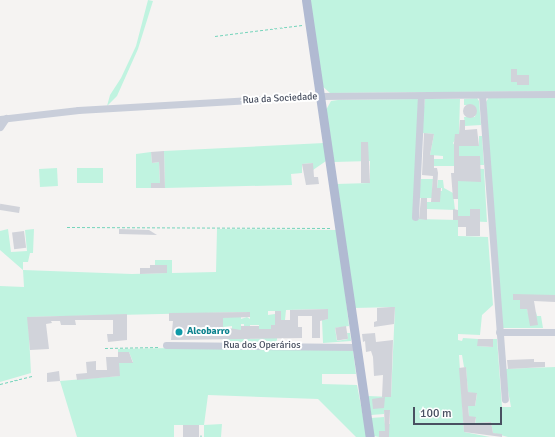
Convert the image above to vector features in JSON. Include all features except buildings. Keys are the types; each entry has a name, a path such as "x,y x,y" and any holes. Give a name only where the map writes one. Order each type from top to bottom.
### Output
{"main road":[{"path":"306,0 370,437"}],"street":[{"name":"Rua da Sociedade","path":"3,119 84,110 321,96 555,94"},
{"path":"482,95 505,399"},
{"path":"415,217 421,96"},
{"path":"0,127 3,119"},
{"path":"499,332 555,332"},
{"name":"Rua dos Operários","path":"166,345 357,347"}],"path":[{"path":"215,36 295,25 310,26"},
{"path":"66,227 340,228"},
{"path":"106,348 166,345"},
{"path":"0,384 33,376"}],"green space":[{"path":"148,0 153,1 138,49 117,96 107,106 110,95 121,78 136,46"},
{"path":"310,0 555,0 555,91 330,93 321,85","holes":["517,69 517,75 529,75 529,85 517,85 517,82 511,82 511,70"]},
{"path":"489,97 555,97 555,295 513,295 513,300 520,300 520,309 527,309 528,313 536,312 537,316 541,316 543,328 501,328 486,102"},
{"path":"477,98 479,101 481,125 465,126 464,117 475,117 476,110 473,105 464,105 464,99"},
{"path":"425,99 460,99 459,134 453,143 455,146 454,166 434,166 434,159 443,159 443,156 430,155 434,134 421,133"},
{"path":"338,100 420,100 417,219 458,220 458,236 488,237 493,305 482,315 480,335 458,334 458,340 462,341 463,338 478,339 478,346 493,347 493,339 497,339 502,407 511,407 504,369 555,367 555,437 508,437 493,433 491,422 482,423 474,430 476,418 469,416 468,406 475,406 477,394 468,392 466,368 464,367 462,355 459,355 464,432 490,437 389,437 389,431 379,431 379,437 374,436 371,418 384,417 385,424 390,424 390,410 384,410 384,414 371,415 368,396 391,397 395,307 354,308 336,184 370,183 370,161 334,162 326,110 331,101"},
{"path":"479,136 482,136 484,165 480,165 480,156 459,156 459,146 479,146"},
{"path":"324,143 326,161 313,170 313,163 302,164 302,173 291,174 292,185 165,188 164,151"},
{"path":"151,152 152,163 159,162 160,183 151,183 151,188 136,188 136,154"},
{"path":"57,168 58,186 40,187 39,169"},
{"path":"77,168 103,168 103,183 77,183"},
{"path":"465,168 484,169 487,222 463,221 463,216 458,216 458,174"},
{"path":"421,179 433,179 432,190 442,191 442,188 437,188 438,180 443,180 444,188 453,193 455,210 427,209 427,202 440,202 440,198 418,198"},
{"path":"8,229 11,252 27,251 25,230 34,229 33,253 30,253 28,262 23,262 23,270 0,250 0,231"},
{"path":"217,229 338,230 349,326 335,328 337,341 348,339 347,333 350,333 351,341 323,343 322,320 328,319 328,309 286,310 285,320 282,320 282,325 277,325 281,318 281,311 268,311 268,315 275,314 275,325 271,325 271,332 259,329 259,325 250,325 250,339 277,337 277,343 223,342 223,337 244,333 244,324 241,324 241,330 232,330 232,326 223,327 223,318 241,314 241,319 247,317 250,319 250,312 28,317 31,373 0,382 0,286 24,287 23,270 132,274 167,273 167,265 155,265 155,260 172,260 172,273 216,272"},
{"path":"172,348 353,350 356,374 322,374 322,384 357,385 367,437 356,437 318,399 208,395 204,425 174,425 174,437 77,437 60,381 119,376 119,363 133,362 129,352 118,352 118,349"},
{"path":"222,424 221,437 204,437 204,425"}],"place":[{"name":"Alcobarro","path":"179,332"}]}
